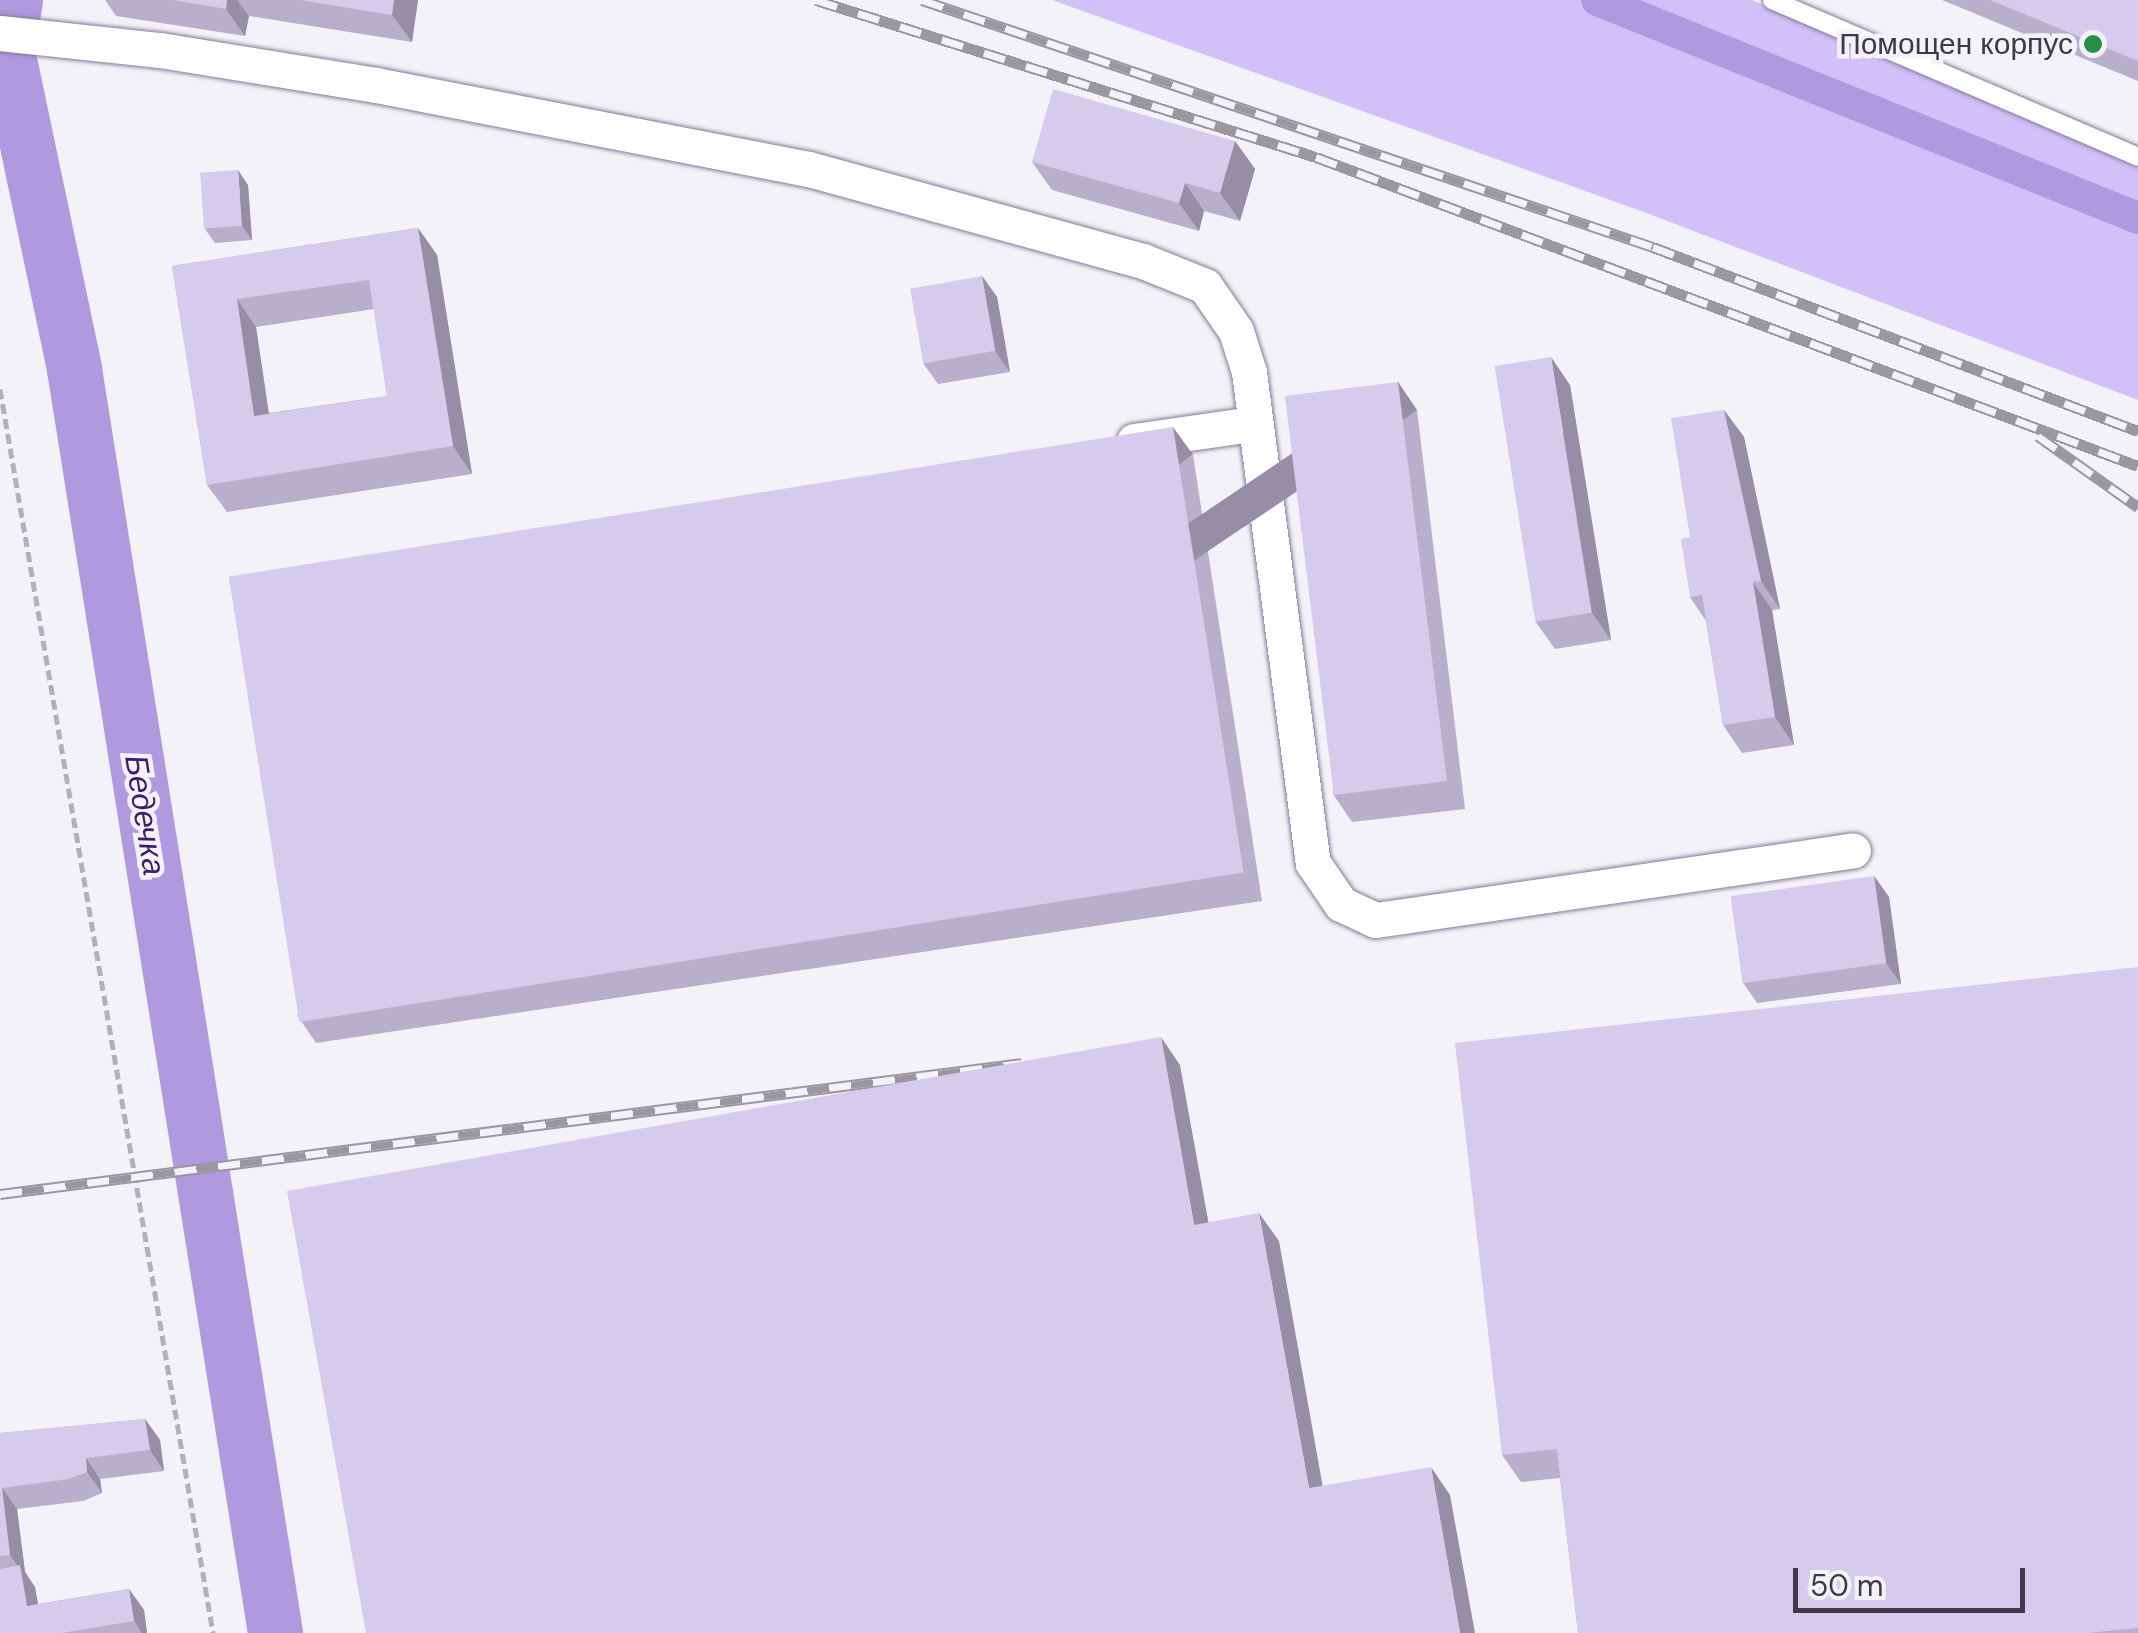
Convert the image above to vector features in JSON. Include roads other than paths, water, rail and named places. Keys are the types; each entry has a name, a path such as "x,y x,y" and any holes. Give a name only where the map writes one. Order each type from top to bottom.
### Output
{"street":[{"path":"0,33 376,85 718,150 1144,261 1205,286 1236,330 1249,372 1252,424 1313,863 1341,904 1376,920 1853,850"},
{"path":"1094,446 1252,424"}],"lane":[{"path":"1772,0 2138,158"}],"waterway":[{"name":"Бедечка","path":"15,0 7,50 74,369 275,1633"},
{"path":"1597,0 2138,218"}],"railway":[{"path":"816,0 1316,157 2138,466"},
{"path":"922,0 1653,247 2138,431"},
{"path":"2038,436 2138,507"},
{"path":"0,1194 1022,1063"}],"place":[{"name":"Помощен корпус","path":"2093,44"}]}
